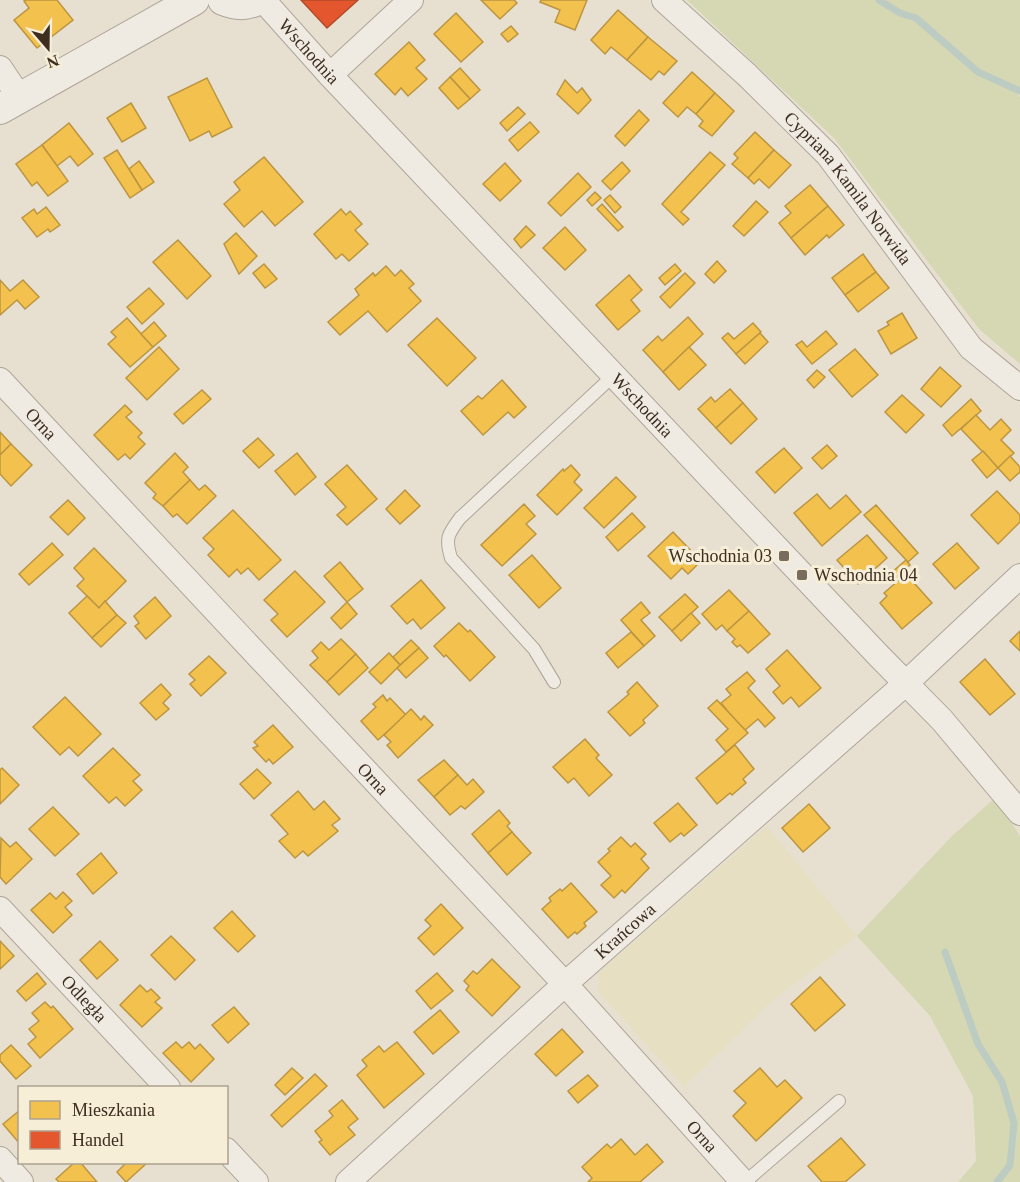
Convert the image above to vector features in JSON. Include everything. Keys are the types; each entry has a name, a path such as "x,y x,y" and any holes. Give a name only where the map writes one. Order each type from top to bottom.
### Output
{"street":[{"path":"0,68 10,103 194,0"},
{"path":"223,0 244,5 258,0"},
{"name":"Wschodnia","path":"263,0 330,75 613,376 905,684 942,720 1020,813"},
{"path":"330,75 411,0"},
{"name":"Cypriana Kamila Norwida","path":"664,0 747,75 828,156 971,348 1020,388"},
{"name":"Orna","path":"0,380 565,984 744,1182"},
{"name":"Krańcowa","path":"348,1182 565,984 905,684 1020,576"},
{"name":"Odległa","path":"0,909 166,1086"},
{"path":"228,1152 256,1182"},
{"path":"0,1159 21,1182"}],"lane":[{"path":"554,682 534,650 451,558 447,544 450,531 460,518 613,376"},
{"path":"744,1182 839,1101"}],"shaded area":[{"path":"767,826 857,936 772,1001 684,1087 599,992 599,972"}],"green space":[{"path":"687,0 1020,0 1020,91 1014,89 1020,97 1020,364 979,329 834,138"},
{"path":"995,798 1020,836 1020,1182 958,1182 976,1161 973,1096 930,1016 857,936 952,836"}],"building: Mieszkania":[{"path":"57,0 73,20 37,48 14,20 29,8 24,1"},
{"path":"481,0 514,0 517,3 500,19"},
{"path":"541,0 587,0 575,30 555,22 560,10 540,2"},
{"path":"618,10 648,37 627,60 611,47 605,54 591,40"},
{"path":"456,13 483,42 461,62 434,34"},
{"path":"511,26 518,34 508,42 501,34"},
{"path":"648,37 677,61 664,75 659,71 651,80 627,60"},
{"path":"409,42 425,60 416,68 427,79 408,96 401,88 395,95 375,74"},
{"path":"460,68 480,90 470,99 450,77"},
{"path":"692,72 715,93 696,114 687,107 678,117 663,103"},
{"path":"450,77 470,99 458,109 439,88"},
{"path":"207,78 232,127 212,137 209,131 190,141 168,97"},
{"path":"565,80 577,93 582,88 591,100 578,114 557,94"},
{"path":"715,93 734,111 712,136 699,126 703,121 696,114"},
{"path":"131,103 146,128 122,142 107,118"},
{"path":"518,107 525,114 507,131 500,123"},
{"path":"639,110 649,120 625,146 615,136"},
{"path":"530,122 539,132 518,151 509,140"},
{"path":"69,123 93,154 78,166 70,156 57,166 42,145"},
{"path":"755,132 774,150 748,178 732,164 738,158 734,154"},
{"path":"42,145 68,181 48,196 37,182 32,186 16,164"},
{"path":"117,150 142,190 130,198 104,158"},
{"path":"774,150 791,165 769,188 759,179 754,184 748,178"},
{"path":"710,152 725,165 681,212 689,219 683,225 662,204"},
{"path":"264,157 303,202 275,226 262,211 244,227 224,204 240,190 234,182"},
{"path":"139,161 154,182 142,190 129,169"},
{"path":"622,162 630,171 611,190 602,181"},
{"path":"505,163 521,181 500,201 483,184"},
{"path":"578,173 591,187 561,216 548,203"},
{"path":"810,185 828,206 791,238 779,223 791,213 785,206"},
{"path":"595,192 601,198 592,206 587,200"},
{"path":"610,195 621,207 615,213 604,200"},
{"path":"756,201 768,212 744,236 733,226"},
{"path":"602,204 623,227 618,231 597,209"},
{"path":"828,206 844,225 829,238 827,235 805,255 791,238"},
{"path":"46,207 60,225 50,232 48,229 37,237 22,218 34,209 37,214"},
{"path":"341,209 346,215 350,211 362,224 355,230 368,244 349,261 342,254 336,259 314,234"},
{"path":"526,226 535,235 521,248 514,239"},
{"path":"565,227 586,250 565,270 543,248"},
{"path":"236,233 257,256 239,274 224,244"},
{"path":"178,240 211,276 187,299 153,262"},
{"path":"863,254 876,272 845,295 832,278"},
{"path":"717,261 726,271 714,283 705,274"},
{"path":"264,264 277,279 265,288 253,273"},
{"path":"675,264 681,271 665,285 659,278"},
{"path":"386,266 395,276 401,270 414,284 409,288 421,301 387,332 368,311 340,335 328,322 359,295 355,289 373,273 375,276"},
{"path":"876,272 889,288 858,312 845,295"},
{"path":"685,273 695,283 670,308 660,297"},
{"path":"629,275 642,290 631,300 640,311 618,330 596,305"},
{"path":"0,280 10,291 23,280 39,297 25,309 17,300 0,315"},
{"path":"149,288 164,304 142,324 127,307"},
{"path":"902,313 917,338 891,354 878,331"},
{"path":"688,317 703,334 663,372 643,350 658,336 662,341"},
{"path":"127,318 153,347 130,367 108,344 116,337 111,332"},
{"path":"437,318 476,358 447,386 408,345"},
{"path":"154,322 166,336 153,347 141,334"},
{"path":"753,323 761,332 736,354 722,338 728,333 734,339"},
{"path":"826,331 837,344 812,364 796,345 802,341 807,347"},
{"path":"760,333 768,342 745,364 736,354"},
{"path":"159,347 179,369 147,400 126,378"},
{"path":"689,347 706,365 679,390 663,372"},
{"path":"855,349 878,375 852,397 829,370"},
{"path":"940,367 961,386 941,407 921,389"},
{"path":"817,370 825,377 814,388 807,380"},
{"path":"502,380 526,407 514,418 508,412 483,435 461,411 478,396 482,399"},
{"path":"730,389 743,403 716,428 698,409 711,397 715,402"},
{"path":"202,390 211,399 183,424 174,414"},
{"path":"902,395 924,415 906,433 885,412"},
{"path":"971,399 981,411 952,436 943,425"},
{"path":"743,403 757,419 731,444 716,428"},
{"path":"125,405 132,412 126,417 142,433 138,437 145,444 130,459 125,454 118,460 94,435"},
{"path":"976,415 990,430 1001,419 1011,430 1001,440 1014,453 998,468 961,429"},
{"path":"0,432 11,444 0,455"},
{"path":"258,438 274,455 259,468 243,451"},
{"path":"11,444 32,465 11,486 0,474 0,455"},
{"path":"827,445 837,456 822,469 812,458"},
{"path":"784,448 802,468 775,493 756,472"},
{"path":"983,451 998,468 987,478 972,460"},
{"path":"175,453 188,467 183,472 190,480 163,506 153,498 156,494 145,483"},
{"path":"297,453 316,477 295,495 275,471"},
{"path":"1010,456 1020,467 1020,472 1010,481 998,468"},
{"path":"347,465 377,499 347,525 337,515 346,507 325,484"},
{"path":"571,465 580,475 574,482 582,490 557,515 537,495 563,469 564,471"},
{"path":"616,477 636,497 604,528 584,508"},
{"path":"190,480 199,490 205,485 216,496 187,524 177,514 173,517 163,506"},
{"path":"405,490 420,506 400,524 386,509"},
{"path":"997,491 1020,515 1020,522 998,544 971,515"},
{"path":"817,494 830,509 846,495 861,512 822,546 794,513"},
{"path":"68,500 85,518 68,535 50,517"},
{"path":"524,504 535,516 526,524 536,534 502,566 481,545"},
{"path":"876,505 918,553 908,562 864,515"},
{"path":"233,510 281,560 259,580 248,568 241,574 237,569 229,577 208,555 214,549 203,538"},
{"path":"632,513 645,527 618,551 606,537"},
{"path":"673,532 701,561 688,574 682,568 671,579 648,556"},
{"path":"867,535 887,558 858,584 837,560"},
{"path":"52,543 63,555 29,585 19,574"},
{"path":"957,543 979,568 955,589 933,564"},
{"path":"94,548 126,581 99,608 77,586 84,579 74,568"},
{"path":"532,555 561,588 539,608 509,575"},
{"path":"906,560 910,565 896,577 891,573"},
{"path":"340,562 363,589 347,602 324,576"},
{"path":"295,571 325,602 287,637 271,620 278,614 264,600"},
{"path":"906,574 932,603 902,629 880,603 887,596 884,593"},
{"path":"421,580 445,608 421,629 413,619 407,624 391,606"},
{"path":"729,590 749,611 727,631 722,625 716,630 702,614"},
{"path":"685,594 698,607 672,631 659,617"},
{"path":"87,596 99,608 105,601 117,615 92,638 69,613"},
{"path":"155,597 171,616 146,639 135,626 139,623 134,616"},
{"path":"347,602 357,614 341,629 331,618"},
{"path":"641,602 650,613 641,620 655,636 644,646 621,620"},
{"path":"749,611 770,634 748,653 740,645 737,647 732,642 735,639 727,631"},
{"path":"691,613 700,623 681,641 672,631"},
{"path":"117,615 126,623 101,647 92,638"},
{"path":"459,623 468,632 470,630 495,657 470,681 446,655 444,657 434,646"},
{"path":"1020,631 1020,651 1010,641"},
{"path":"631,632 644,646 618,668 606,653"},
{"path":"341,639 356,654 327,682 310,665 318,658 312,651 321,642 329,650"},
{"path":"411,640 419,648 400,665 393,657"},
{"path":"419,648 428,658 406,678 397,668"},
{"path":"787,650 821,688 799,707 791,697 783,704 773,692 780,686 766,669"},
{"path":"389,653 400,665 381,684 369,672"},
{"path":"356,654 368,668 339,695 327,682"},
{"path":"209,656 226,673 201,696 190,684 195,680 189,674"},
{"path":"985,659 1015,694 990,715 960,682"},
{"path":"747,672 755,681 748,688 775,718 765,727 758,719 744,731 721,703 731,695 726,689"},
{"path":"637,682 658,706 643,720 645,723 630,736 608,712 629,694 627,692"},
{"path":"161,684 171,695 163,703 169,709 156,720 140,703"},
{"path":"383,695 387,701 390,698 406,715 378,740 361,721 376,707 373,704"},
{"path":"65,697 101,734 78,756 69,747 60,755 33,727"},
{"path":"717,700 748,733 726,752 716,740 728,729 708,708"},
{"path":"411,709 421,720 424,716 433,725 398,758 387,745 391,742 384,735"},
{"path":"273,725 293,747 273,764 269,759 266,762 253,748 258,746 254,742"},
{"path":"585,739 599,755 596,758 612,775 589,796 574,778 568,783 553,767"},
{"path":"735,745 754,769 743,779 746,783 717,804 696,778"},
{"path":"113,748 140,775 133,781 142,790 125,806 116,797 109,803 83,776"},
{"path":"444,760 458,775 434,797 418,780"},
{"path":"2,768 19,785 0,804 0,770"},
{"path":"257,769 271,783 254,799 240,784"},
{"path":"458,775 467,785 473,779 484,792 465,809 461,806 450,815 434,797"},
{"path":"298,791 314,810 324,801 340,819 332,825 338,831 308,856 303,851 295,858 279,841 288,834 271,815"},
{"path":"678,803 697,825 684,836 681,833 670,842 654,823"},
{"path":"809,804 830,828 803,852 782,828"},
{"path":"53,807 79,834 55,856 29,829"},
{"path":"499,810 510,823 507,826 512,832 488,853 472,834"},
{"path":"512,832 531,853 507,875 488,853"},
{"path":"621,837 631,847 635,843 646,854 641,859 649,868 625,893 622,890 614,898 601,885 611,876 598,862"},
{"path":"1,838 10,847 16,842 32,859 6,884 0,877"},
{"path":"101,853 117,873 93,894 77,874"},
{"path":"571,883 597,912 584,923 586,926 568,938 542,909 551,901 549,898"},
{"path":"63,892 72,901 65,907 72,915 53,933 31,910 50,893 56,899"},
{"path":"441,904 463,928 434,955 418,938 431,926 425,920"},
{"path":"232,911 255,936 238,952 214,928"},
{"path":"171,936 195,960 175,980 151,955"},
{"path":"0,941 14,956 0,969"},
{"path":"100,941 118,960 97,979 80,960"},
{"path":"492,959 520,987 492,1016 466,990 469,986 464,981 473,971 477,974"},
{"path":"37,973 46,984 26,1001 17,991"},
{"path":"437,973 453,991 431,1009 416,991"},
{"path":"820,977 845,1005 815,1031 791,1004"},
{"path":"140,985 147,992 151,989 160,998 155,1002 162,1008 142,1027 120,1005"},
{"path":"45,1002 51,1008 53,1006 73,1029 40,1058 28,1044 36,1037 29,1029 39,1021 32,1013"},
{"path":"234,1007 249,1024 228,1043 212,1025"},
{"path":"440,1010 459,1032 433,1054 414,1032"},
{"path":"562,1029 583,1052 556,1076 535,1054"},
{"path":"176,1042 182,1048 189,1042 195,1049 200,1044 214,1059 191,1082 163,1053"},
{"path":"397,1042 424,1074 384,1108 357,1075 367,1066 362,1060 379,1046 384,1052"},
{"path":"11,1045 31,1066 16,1079 0,1061 0,1055"},
{"path":"292,1068 303,1078 285,1095 275,1085"},
{"path":"760,1068 777,1087 785,1080 802,1098 756,1141 733,1116 746,1103 734,1091"},
{"path":"315,1074 327,1086 282,1127 271,1115"},
{"path":"588,1075 598,1086 578,1103 568,1091"},
{"path":"342,1100 358,1119 348,1127 355,1135 330,1155 319,1142 322,1140 315,1131 333,1116 329,1111"},
{"path":"18,1112 18,1142 3,1124"},
{"path":"841,1138 865,1165 845,1182 822,1182 808,1166"},
{"path":"621,1139 635,1155 647,1144 663,1162 640,1182 588,1182 592,1178 582,1167 607,1144 611,1148"},
{"path":"73,1164 82,1164 97,1182 59,1182 56,1179"},
{"path":"125,1164 146,1164 126,1182 117,1172"}],"building: Handel":[{"path":"301,0 358,0 327,28"}],"waterway":[{"path":"879,0 900,13 916,18 978,72 1020,91"},
{"path":"945,952 978,1044 1002,1082 1014,1123 1010,1165 997,1182"}],"place":[{"name":"Wschodnia 03","path":"784,556"},
{"name":"Wschodnia 04","path":"802,575"}]}
